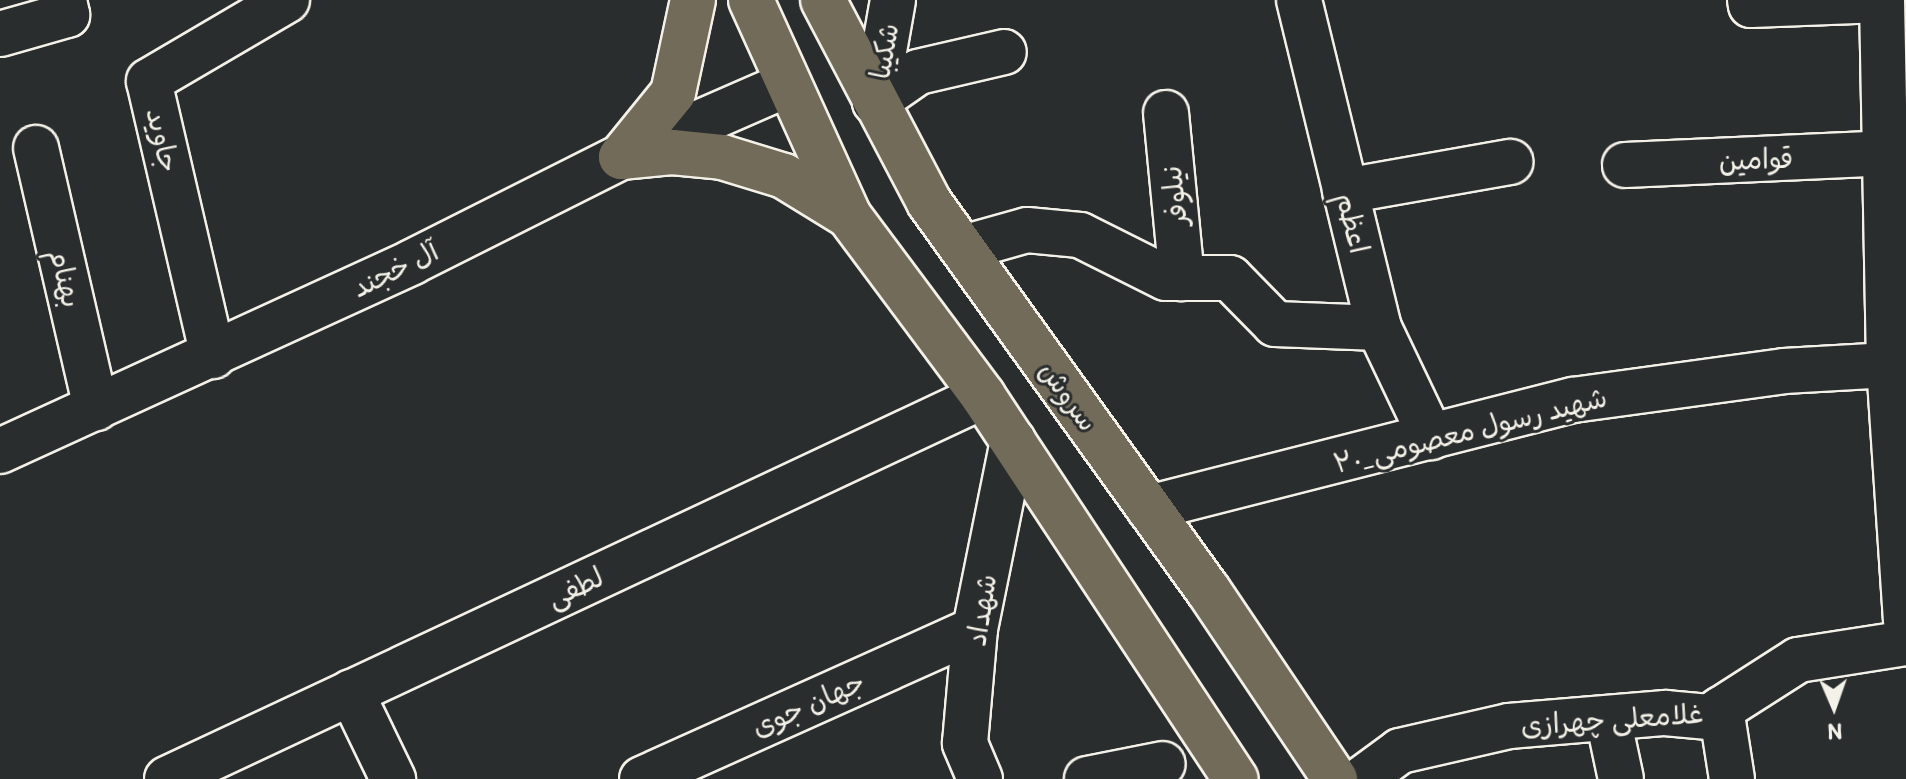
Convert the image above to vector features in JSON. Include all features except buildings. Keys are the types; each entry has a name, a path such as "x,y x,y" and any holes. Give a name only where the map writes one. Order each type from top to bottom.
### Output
{"main road":[{"path":"621,157 673,93 693,0"},
{"path":"751,0 849,216 983,396 1198,725 1238,779"},
{"name":"سروش","path":"820,5 929,202 1208,590 1335,779"},
{"path":"788,84 847,52"},
{"path":"621,157 672,152 722,157 784,176 849,216"},
{"path":"1208,590 1353,779"}],"street":[{"path":"0,34 67,15 64,0"},
{"name":"جاوید","path":"213,356 149,81 287,0"},
{"path":"767,0 773,12 770,43"},
{"name":"شکیبا","path":"875,102 893,0"},
{"name":"اعظم","path":"1299,0 1379,328 1431,437"},
{"path":"1750,0 1751,5 1882,0 1889,365 1906,620"},
{"path":"875,102 918,72 1004,52"},
{"name":"آل خجند","path":"0,451 213,356 621,157 788,84"},
{"name":"نیلوفر","path":"1166,113 1182,278"},
{"name":"بهنام","path":"36,148 96,408"},
{"name":"قوامین","path":"1625,165 1886,153"},
{"path":"1345,191 1510,162"},
{"path":"963,248 1027,230 1080,235 1166,278 1230,278 1275,324 1379,328"},
{"name":"۲۰_شهید رسول معصومی","path":"1149,508 1573,400 1784,371 1889,365"},
{"name":"لطفی","path":"167,779 983,396"},
{"name":"شهداد","path":"980,779 965,743 975,629 1013,441"},
{"name":"جهان جوی","path":"642,779 975,629"},
{"name":"غلامعلی چهرازی","path":"1362,779 1400,751 1509,726 1665,713 1709,717 1798,660 1906,643"},
{"path":"351,692 393,779"},
{"path":"1721,709 1732,779"},
{"path":"1608,718 1621,779"},
{"path":"1087,779 1163,764"}]}
